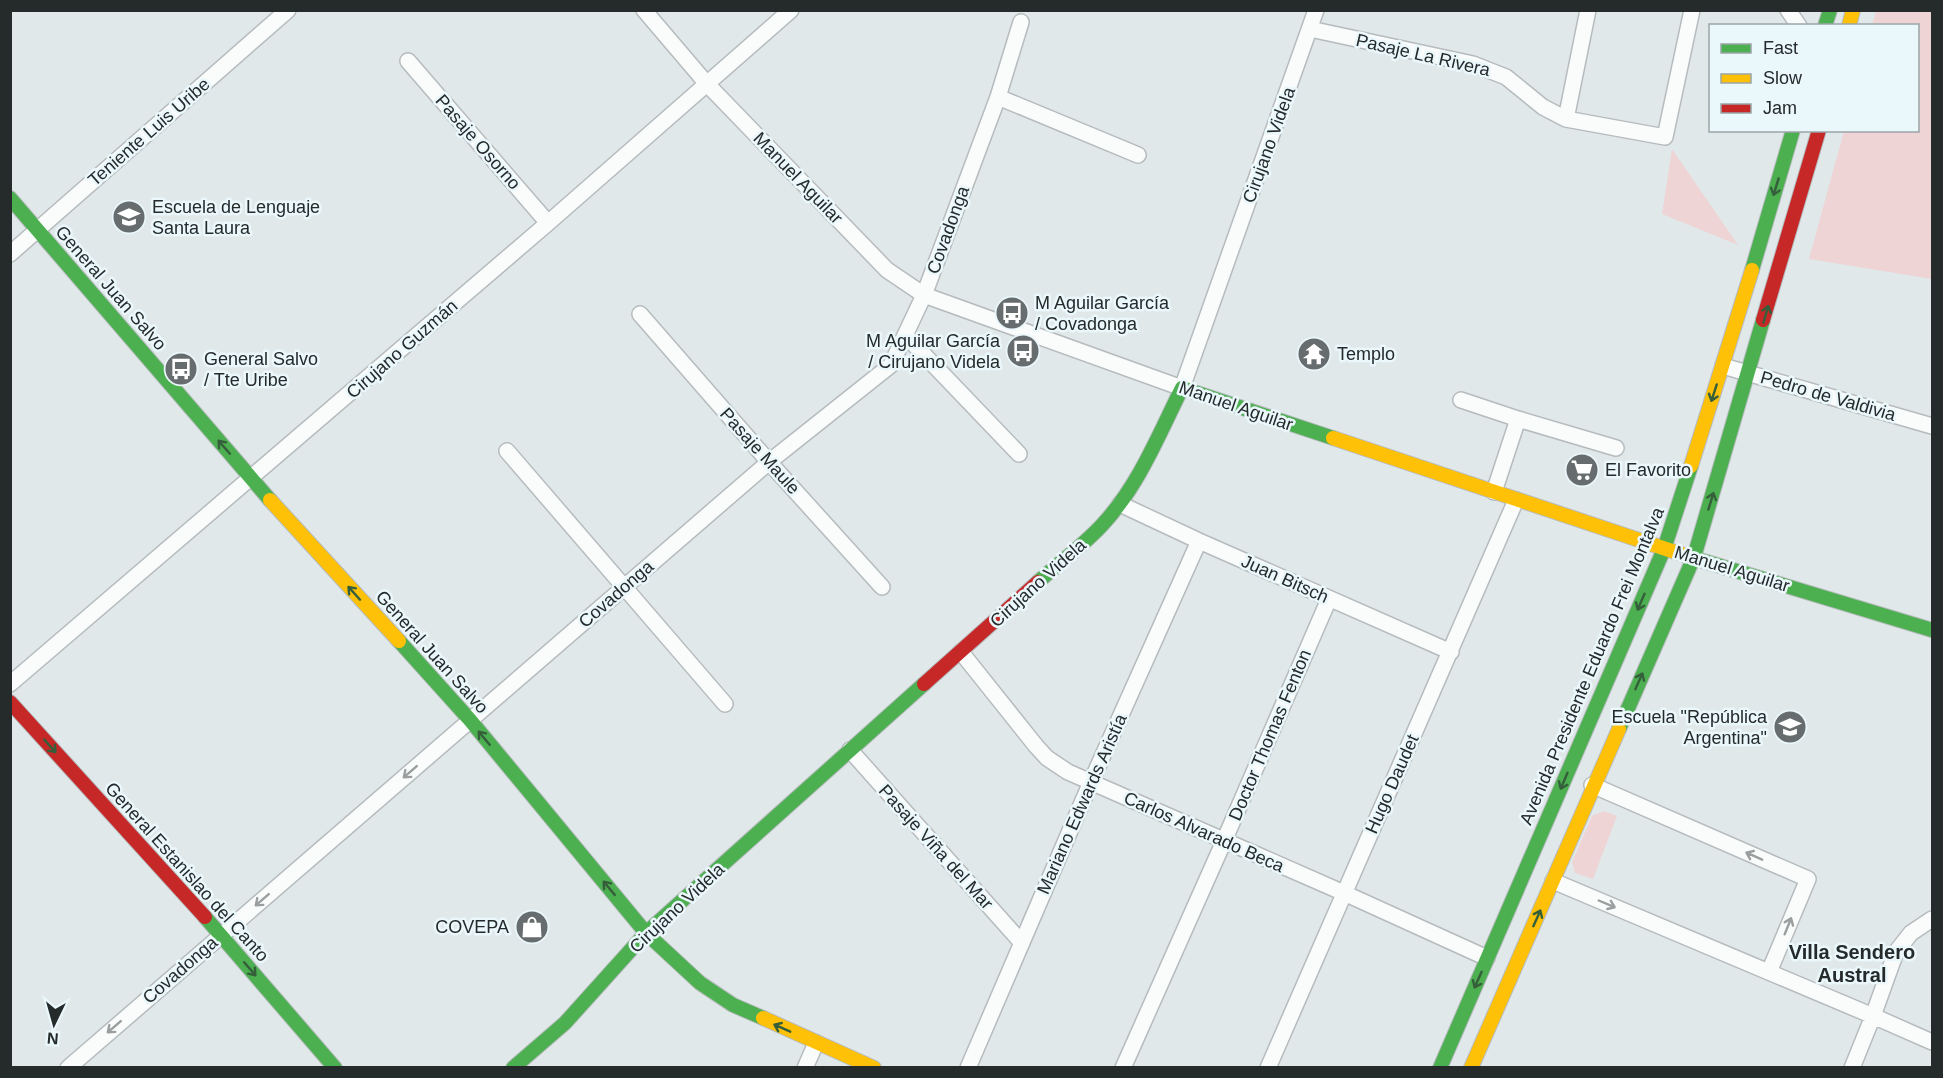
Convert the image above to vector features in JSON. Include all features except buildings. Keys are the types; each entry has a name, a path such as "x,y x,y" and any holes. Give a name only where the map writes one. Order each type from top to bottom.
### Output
{"street":[{"name":"Manuel Aguilar","path":"644,10 707,84 887,270 924,295 1182,388 1516,500 1664,549 1932,630"},
{"name":"Cirujano Guzmán","path":"10,684 548,223 791,10"},
{"name":"Cirujano Videla","path":"513,1068 566,1023 646,933 1087,540 1120,504 1136,481 1182,388 1316,10"},
{"path":"1566,119 1588,10"},
{"name":"Pasaje La Rivera","path":"1310,29 1485,68 1506,77 1543,107 1566,119 1665,137 1692,10"},
{"path":"1788,10 1798,24"},
{"name":"Teniente Luis Uribe","path":"10,254 280,13"},
{"name":"Covadonga","path":"68,1068 769,462 891,364 924,295 998,97 1021,22"},
{"name":"Pasaje Osorno","path":"408,61 548,223"},
{"path":"998,97 1138,155"},
{"name":"Avenida Presidente Eduardo Frei Montalva","path":"1440,1068 1664,549 1723,366 1792,132"},
{"path":"1471,1068 1553,881 1592,785 1694,557 1818,132"},
{"name":"General Juan Salvo","path":"10,198 250,478 470,720 646,933 714,993 752,1014 874,1068"},
{"name":"Pasaje Maule","path":"640,314 882,587"},
{"path":"906,336 1018,454"},
{"name":"Pedro de Valdivia","path":"1723,366 1932,426"},
{"path":"1461,400 1616,448"},
{"path":"1494,492 1518,419"},
{"path":"507,451 725,704"},
{"name":"Hugo Daudet","path":"1268,1068 1516,500"},
{"name":"Juan Bitsch","path":"1120,504 1198,541 1451,652"},
{"name":"Mariano Edwards Aristía","path":"968,1068 1198,541"},
{"name":"Doctor Thomas Fenton","path":"1123,1068 1329,599"},
{"name":"Carlos Alvarado Beca","path":"961,652 1047,758 1068,772 1344,892 1487,958"},
{"name":"General Estanislao del Canto","path":"10,702 221,935 335,1068"},
{"name":"Pasaje Viña del Mar","path":"850,750 1022,943"},
{"path":"1592,785 1808,879 1769,972"},
{"path":"1553,881 1932,1042"},
{"path":"1852,1068 1896,952 1911,933 1932,919"},
{"name":"Cirujano Videla","path":"543,1059 566,1023"},
{"path":"805,1068 816,1043"}],"shaded area":[{"path":"1876,11 1932,11 1932,279 1809,259 1844,132 1919,132 1919,24 1872,24"},
{"path":"1672,149 1738,245 1662,214"},
{"path":"1604,811 1617,816 1593,879 1575,873 1572,862 1592,816"}],"traffic: fast":[{"path":"1826,24 1830,10"},
{"path":"1752,270 1792,132"},
{"path":"10,198 270,500"},
{"path":"1619,729 1694,557 1763,320"},
{"path":"1038,582 1088,539 1116,509 1138,476 1182,388 1333,438"},
{"path":"1440,1068 1664,549 1691,466"},
{"path":"1687,556 1932,630"},
{"path":"399,641 470,720 646,933 700,983 733,1005 763,1018"},
{"path":"513,1068 565,1023 646,933 924,684"},
{"path":"205,917 335,1068"}],"traffic: slow":[{"path":"1850,24 1853,10"},
{"path":"1691,466 1752,270"},
{"path":"1333,438 1687,556"},
{"path":"270,500 399,641"},
{"path":"1471,1068 1619,729"},
{"path":"763,1018 874,1068"}],"traffic: jam":[{"path":"1763,320 1818,132"},
{"path":"924,684 1038,582"},
{"path":"10,702 205,917"}],"place":[{"name":"Escuela de Lenguaje Santa Laura","path":"129,217"},
{"name":"M Aguilar García / Covadonga","path":"1012,313"},
{"name":"M Aguilar García / Cirujano Videla","path":"1023,351"},
{"name":"Templo","path":"1314,354"},
{"name":"General Salvo / Tte Uribe","path":"181,369"},
{"name":"El Favorito","path":"1582,470"},
{"name":"Escuela \"República Argentina\"","path":"1790,727"},
{"name":"COVEPA","path":"532,927"}],"district":[{"name":"Villa Sendero Austral","path":"1852,964"}]}
